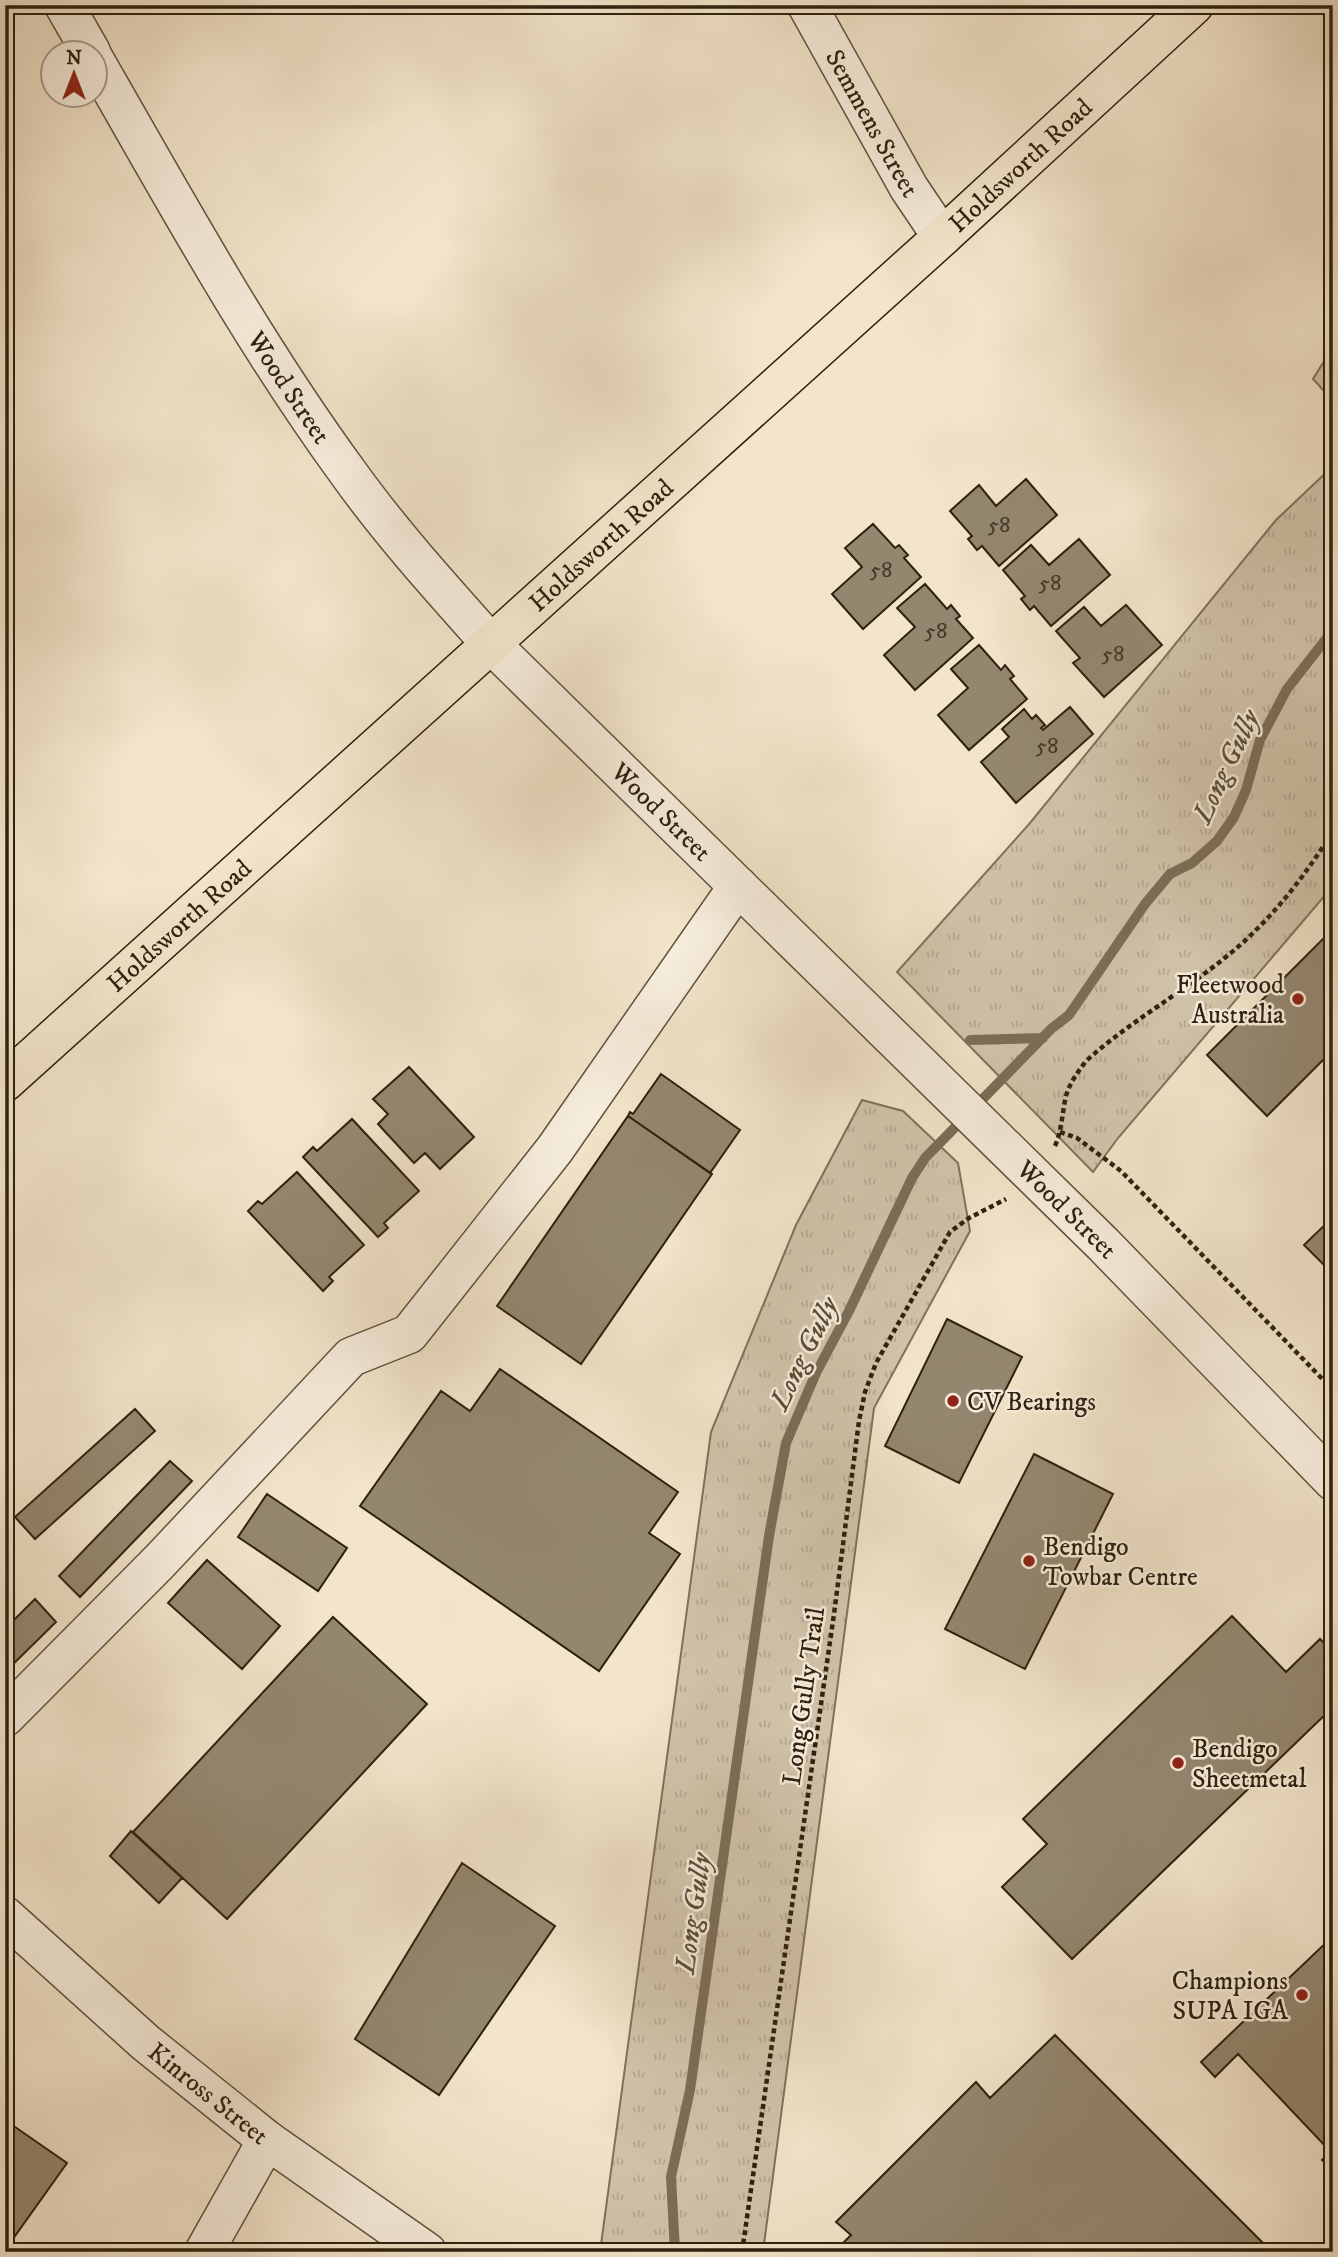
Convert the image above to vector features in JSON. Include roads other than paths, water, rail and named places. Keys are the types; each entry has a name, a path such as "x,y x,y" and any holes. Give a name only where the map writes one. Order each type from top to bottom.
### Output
{"main road":[{"name":"Holdsworth Road","path":"5,1082 492,645 1194,5"}],"street":[{"path":"64,5 83,38"},
{"name":"Semmens Street","path":"807,5 909,188 942,237"},
{"name":"Wood Street","path":"108,83 253,333 320,434 414,557 492,645 1103,1244 1333,1481"},
{"path":"5,1717 180,1540 351,1357 409,1334 555,1149 738,886"},
{"name":"Kinross Street","path":"5,1916 146,2043 267,2140 428,2252"},
{"path":"204,2252 267,2140"}],"waterway":[{"name":"Long Gully","path":"675,2252 671,2177 690,2090 769,1536 786,1443 816,1373 849,1311 912,1178 925,1158 1051,1029 1069,1015 1145,904 1170,874 1192,863 1217,841 1234,817 1246,790 1260,740 1287,689 1333,630"},
{"path":"970,1040 1043,1038"}],"place":[{"name":"Fleetwood Australia","path":"1298,999"},
{"name":"CV Bearings","path":"953,1401"},
{"name":"Bendigo Towbar Centre","path":"1029,1561"},
{"name":"Bendigo Sheetmetal","path":"1178,1763"},
{"name":"Champions SUPA IGA","path":"1302,1995"}]}
